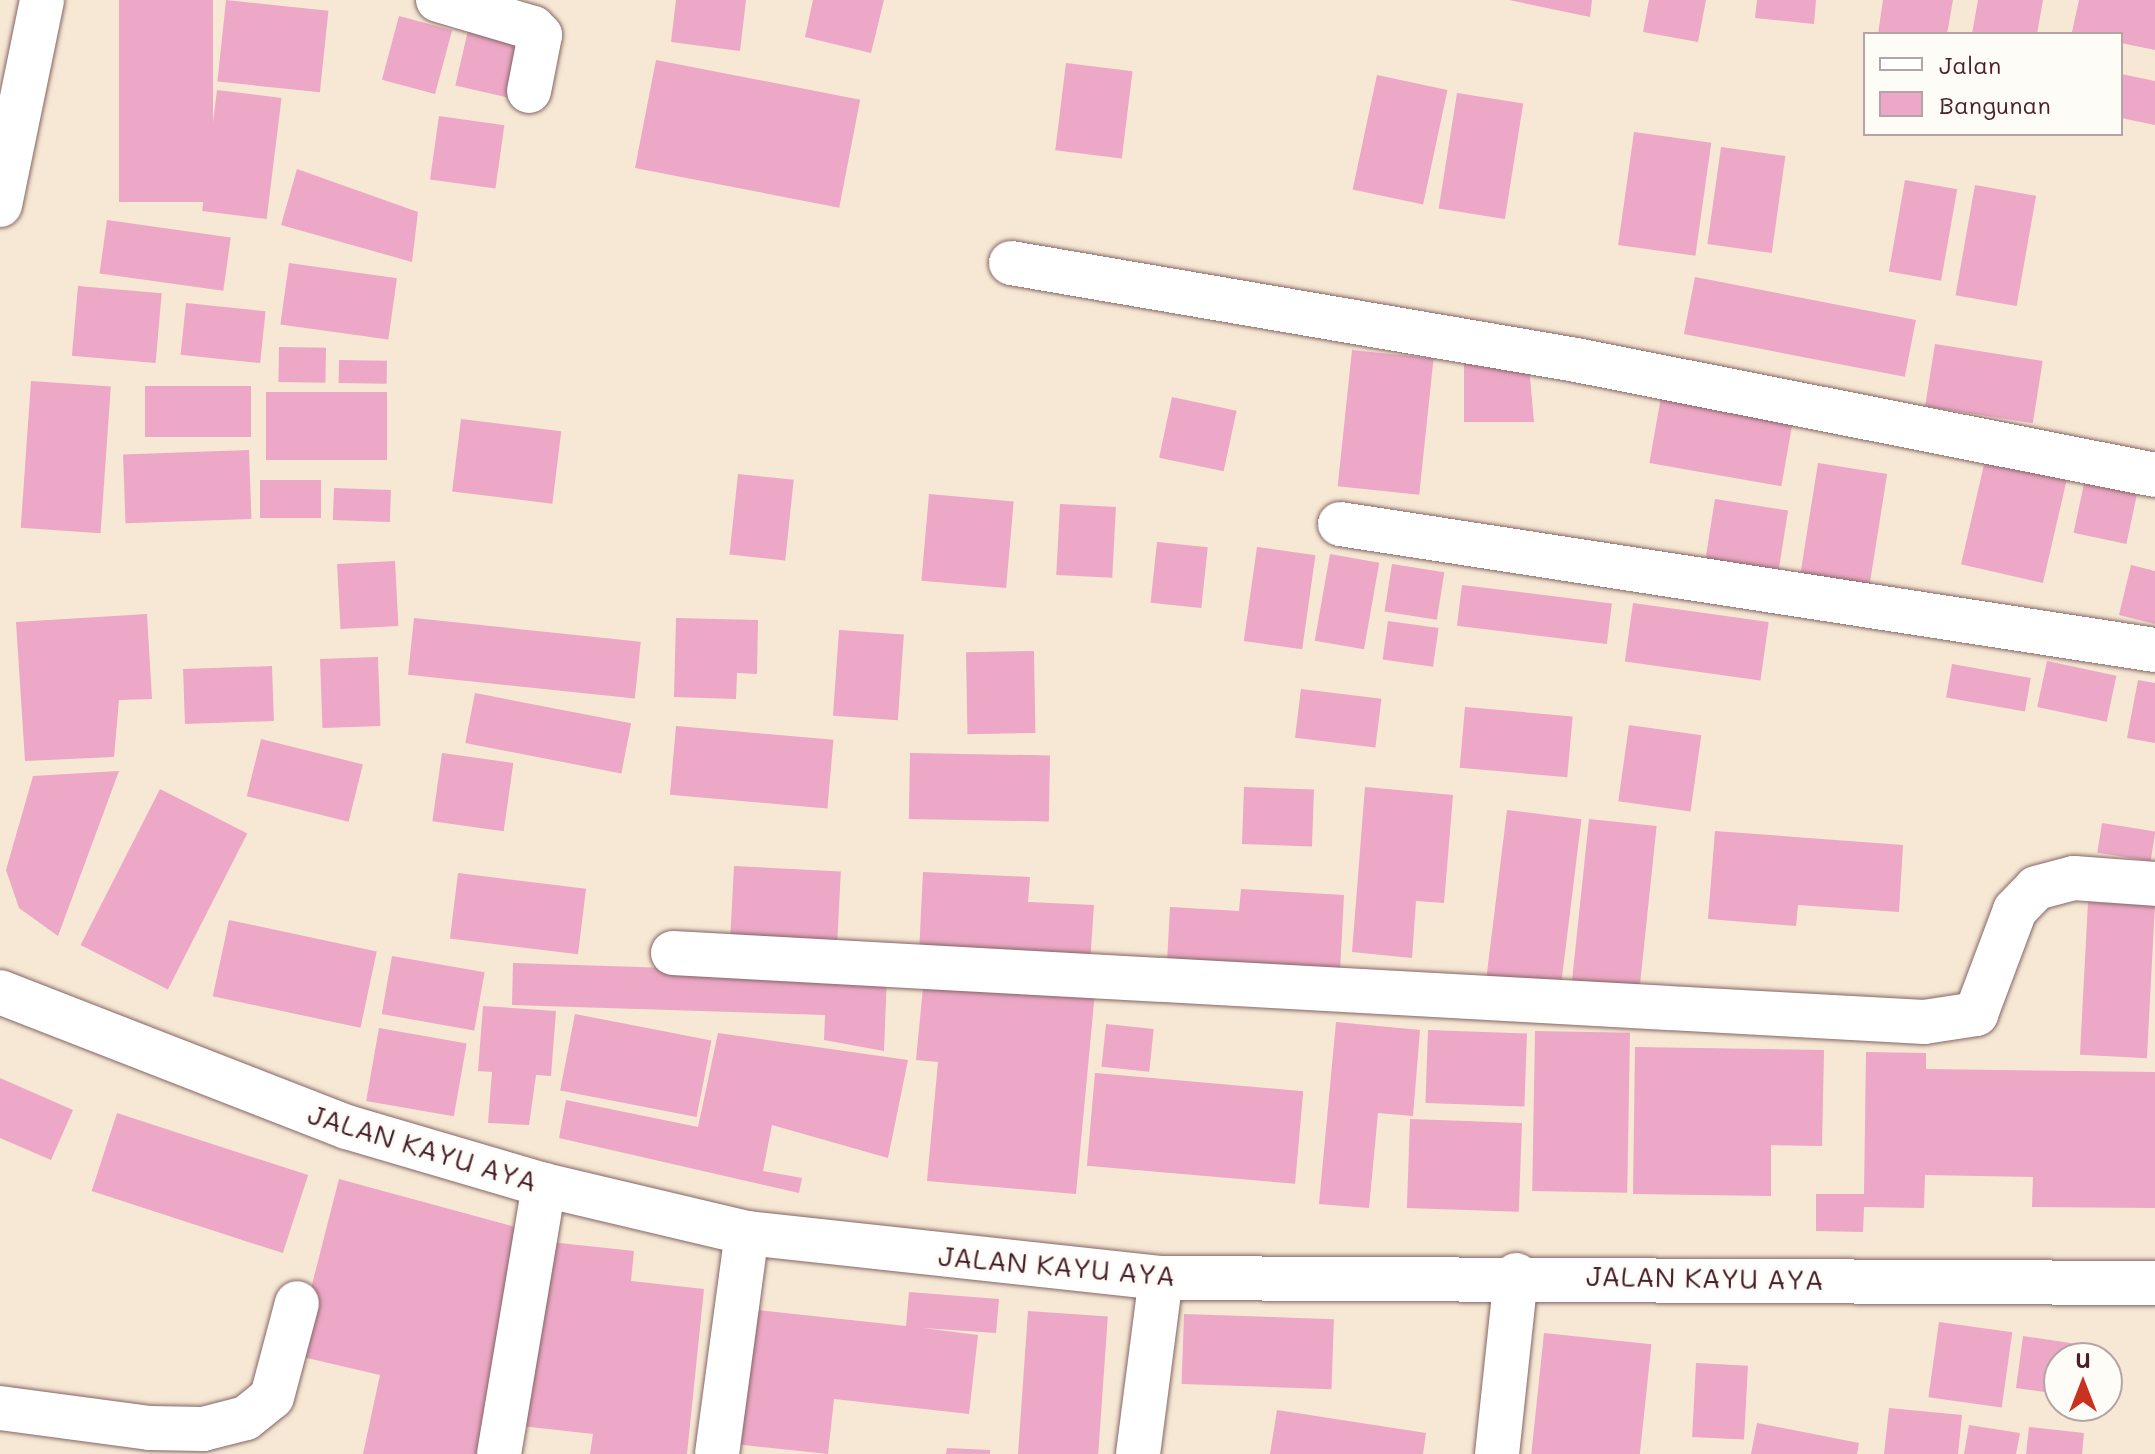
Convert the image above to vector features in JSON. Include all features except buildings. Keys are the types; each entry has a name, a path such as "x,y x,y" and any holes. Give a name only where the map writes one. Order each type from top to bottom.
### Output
{"street":[{"path":"0,205 42,0"},
{"path":"438,0 540,35 529,91"},
{"path":"1011,263 1576,360 2155,475"},
{"path":"1340,524 2155,650"},
{"path":"673,953 1924,1022 1976,1014 2015,910 2036,888 2074,878 2155,884"},
{"name":"JALAN KAYU AYA","path":"0,992 347,1127 544,1185 747,1233 1161,1278 1516,1275 2155,1283"},
{"path":"499,1454 544,1185"},
{"path":"717,1454 747,1233"},
{"path":"1497,1454 1516,1275"},
{"path":"1138,1454 1161,1278"},
{"path":"0,1408 150,1428 203,1429 246,1418 272,1397 297,1303"}]}
